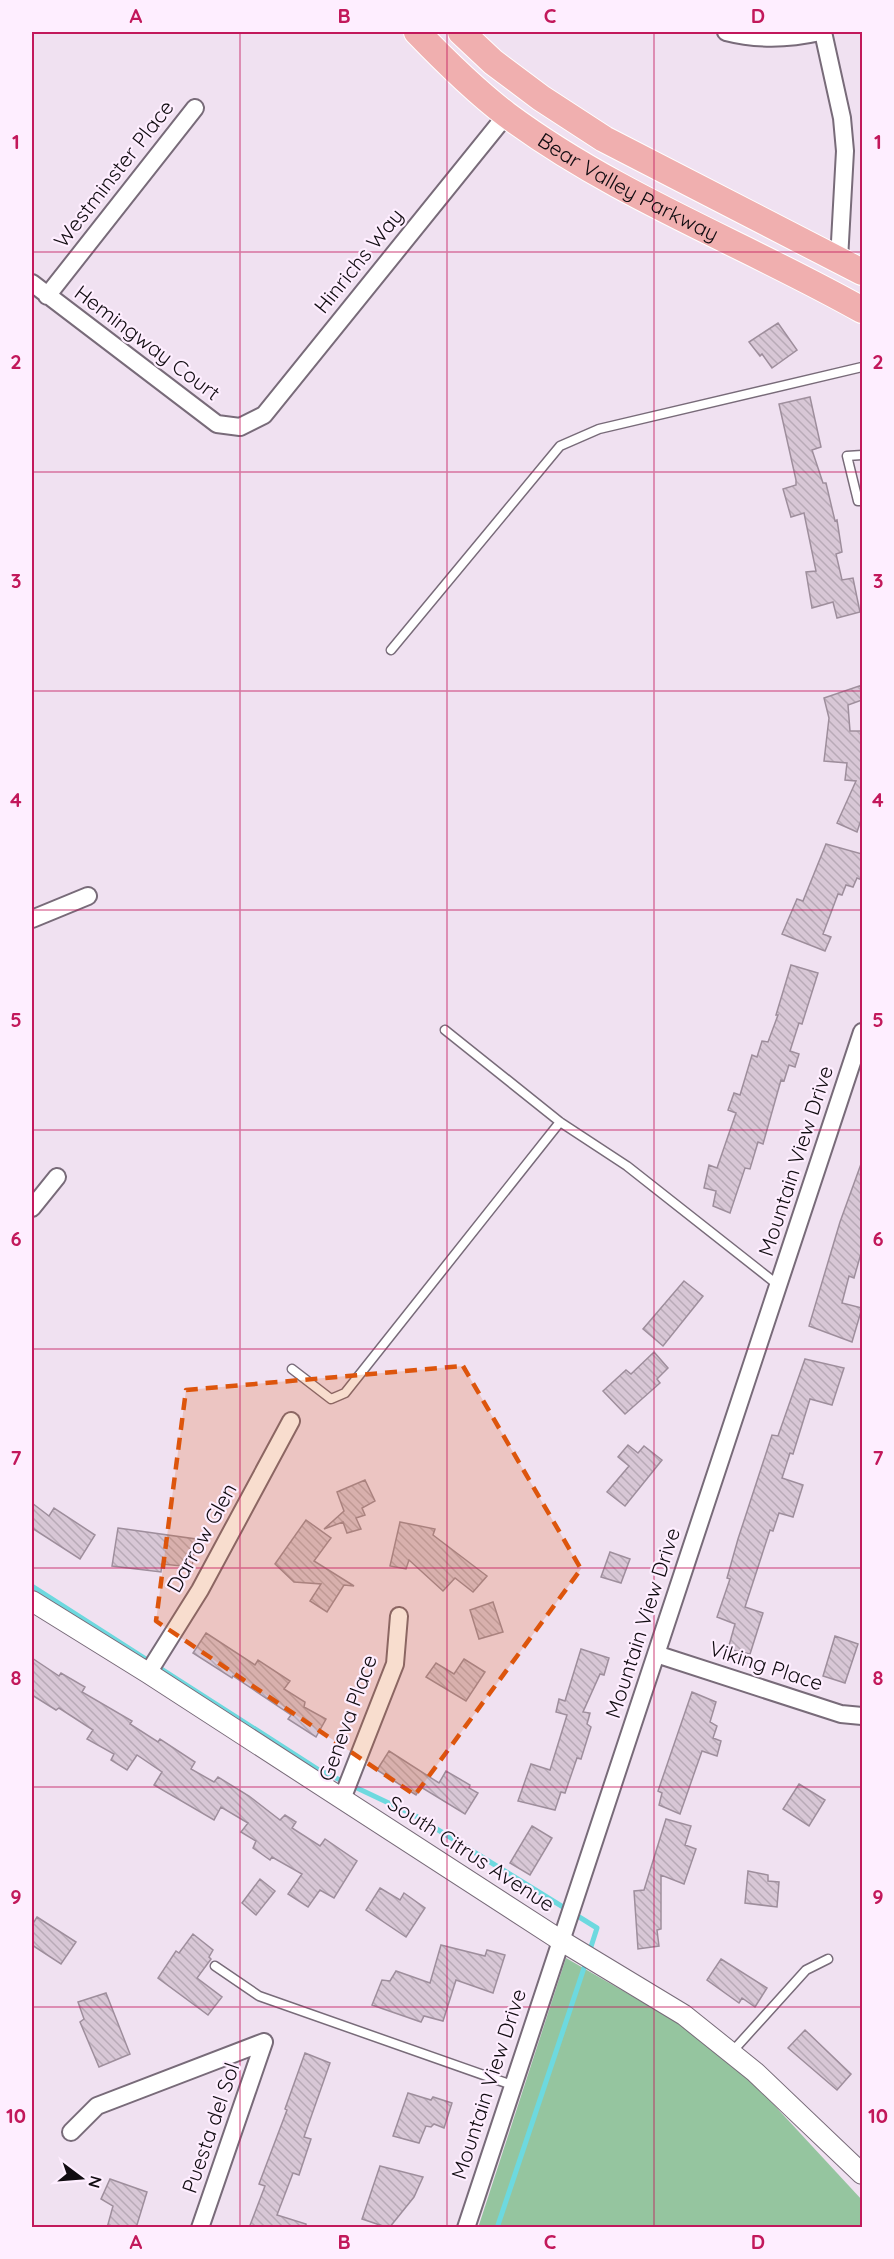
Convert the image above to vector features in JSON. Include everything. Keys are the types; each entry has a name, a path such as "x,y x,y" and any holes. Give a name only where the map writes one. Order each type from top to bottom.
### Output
{"main road":[{"name":"Bear Valley Parkway","path":"417,32 471,85 558,150 627,190 862,309"},
{"name":"Bear Valley Parkway","path":"461,32 493,62 522,84 604,139 862,273"}],"street":[{"path":"726,32 747,38 798,37 821,32 842,118 845,151 839,260"},
{"name":"Westminster Place","path":"47,296 195,108"},
{"name":"Hinrichs Way","path":"240,427 264,415 507,114"},
{"name":"Hemingway Court","path":"32,283 217,424 240,427"},
{"path":"32,919 88,896"},
{"name":"Mountain View Drive","path":"466,2228 862,1032"},
{"path":"32,1208 57,1177"},
{"name":"Darrow Glen","path":"148,1673 200,1590 291,1421"},
{"name":"South Citrus Avenue","path":"32,1601 148,1673 560,1940 684,2015 755,2072 862,2174"},
{"name":"Geneva Place","path":"342,1799 395,1664 399,1616"},
{"name":"Viking Place","path":"656,1654 841,1714 862,1716"},
{"name":"Puesta del Sol","path":"71,2132 97,2106 264,2042 200,2228"}],"lane":[{"path":"391,650 560,446 599,429 862,367"},
{"path":"862,455 847,456 858,501 862,501"},
{"path":"445,1030 560,1122 627,1166 778,1285"},
{"path":"292,1369 331,1399 345,1393 560,1122"},
{"path":"731,2053 806,1970 828,1959"},
{"path":"215,1966 259,1996 512,2085"}],"highlighted area":[{"path":"463,1366 581,1569 415,1795 156,1621 186,1390"}],"green space":[{"path":"566,1958 677,2022 750,2079 862,2200 862,2224 857,2227 478,2228"}],"building":[{"path":"778,323 797,350 772,368 749,342"},
{"path":"810,397 821,447 812,450 823,483 826,483 835,521 837,520 842,552 836,554 842,580 853,578 860,612 837,618 833,602 812,608 806,572 816,571 804,513 791,517 783,489 796,485 796,480 779,404"},
{"path":"862,685 862,700 848,705 850,731 862,731 862,817 857,832 837,823 856,781 845,780 847,763 824,761 829,718 824,698"},
{"path":"826,844 862,854 862,880 857,878 853,887 846,885 842,895 838,894 823,934 831,937 825,951 782,934 797,899 803,901"},
{"path":"791,965 818,973 802,1024 799,1023 790,1051 799,1054 795,1067 789,1065 784,1081 781,1080 763,1144 758,1142 750,1169 745,1168 730,1213 713,1206 716,1191 704,1188 709,1165 717,1168 736,1113 728,1110 734,1093 740,1095 752,1055 757,1057 762,1041 768,1042 778,1015 776,1015"},
{"path":"861,1164 862,1250 854,1278 849,1276 842,1303 862,1308 852,1342 809,1326 840,1222"},
{"path":"684,1281 703,1296 663,1346 643,1329"},
{"path":"654,1352 668,1368 657,1379 660,1383 625,1414 603,1391 626,1370 631,1374"},
{"path":"805,1359 844,1368 832,1405 810,1399 793,1454 790,1453 782,1478 803,1485 793,1517 779,1513 773,1531 770,1530 745,1607 763,1613 750,1654 728,1649 735,1624 717,1617 730,1579 727,1578 738,1539 772,1435 778,1436"},
{"path":"628,1445 638,1453 644,1446 662,1460 625,1506 607,1492 629,1466 618,1457"},
{"path":"365,1480 375,1501 362,1508 365,1515 356,1518 361,1529 347,1533 343,1522 324,1529 344,1511 337,1492"},
{"path":"32,1503 49,1516 54,1508 95,1535 80,1559 32,1528"},
{"path":"306,1520 331,1538 314,1561 354,1586 344,1585 327,1612 310,1601 321,1584 294,1582 275,1564"},
{"path":"400,1522 435,1529 433,1535 487,1576 473,1592 455,1578 443,1591 409,1560 406,1569 390,1566"},
{"path":"118,1528 196,1539 192,1567 162,1564 161,1572 112,1566"},
{"path":"610,1552 630,1559 621,1583 601,1577"},
{"path":"493,1602 503,1632 479,1639 470,1610"},
{"path":"206,1633 255,1665 258,1660 290,1681 284,1689 305,1702 304,1707 326,1719 316,1737 288,1719 291,1715 233,1676 232,1678 193,1653"},
{"path":"835,1636 858,1644 845,1683 823,1676"},
{"path":"581,1649 609,1658 604,1675 600,1674 583,1712 590,1713 587,1724 591,1727 581,1759 577,1758 565,1793 561,1792 555,1810 518,1801 531,1764 550,1770 567,1715 556,1712 559,1699 565,1701"},
{"path":"32,1658 59,1676 61,1673 85,1687 82,1692 132,1721 130,1724 158,1742 160,1739 195,1762 191,1769 214,1782 218,1777 249,1796 280,1820 285,1815 296,1822 292,1828 320,1846 325,1839 357,1861 334,1898 320,1890 308,1907 288,1894 302,1874 272,1857 270,1860 253,1848 256,1841 241,1832 248,1823 221,1807 214,1820 154,1785 162,1772 137,1755 127,1770 111,1760 114,1754 87,1739 93,1730 59,1708 56,1710 32,1695"},
{"path":"464,1659 485,1672 466,1701 426,1677 436,1663 454,1674"},
{"path":"692,1692 716,1702 710,1722 717,1726 713,1738 721,1741 717,1756 702,1751 680,1814 659,1805 662,1793 658,1791"},
{"path":"389,1751 439,1783 446,1771 470,1785 469,1788 478,1793 465,1814 421,1787 416,1795 377,1770"},
{"path":"799,1784 825,1800 809,1826 783,1809"},
{"path":"666,1819 691,1826 685,1845 696,1849 684,1884 661,1875 661,1929 657,1930 659,1946 638,1949 634,1891 644,1890"},
{"path":"532,1826 552,1838 530,1875 510,1863"},
{"path":"748,1871 768,1875 768,1881 779,1882 777,1907 745,1903"},
{"path":"260,1879 275,1891 256,1915 242,1903"},
{"path":"380,1888 400,1900 404,1893 425,1908 406,1937 366,1910"},
{"path":"37,1917 76,1942 61,1964 32,1945 32,1925"},
{"path":"193,1934 213,1950 209,1957 211,1959 197,1978 222,1997 208,2015 158,1978 176,1951 179,1953"},
{"path":"441,1945 485,1956 487,1950 505,1955 493,1993 456,1980 443,2021 424,2016 421,2022 372,2005 382,1980 390,1981 396,1971 430,1983"},
{"path":"721,1959 767,1988 755,2007 742,1998 739,2003 707,1980"},
{"path":"106,1993 130,2054 99,2067 80,2022 84,2019 78,2002"},
{"path":"805,2030 851,2074 837,2090 788,2048"},
{"path":"305,2053 330,2063 304,2137 311,2139 299,2175 293,2173 277,2215 306,2224 306,2228 249,2228 265,2186 259,2184 287,2110 285,2109"},
{"path":"408,2093 452,2103 444,2128 434,2124 431,2127 426,2126 419,2143 393,2136"},
{"path":"380,2166 423,2177 414,2197 389,2228 362,2219"},
{"path":"110,2179 147,2192 136,2228 107,2228 113,2206 101,2199"}],"waterway":[{"path":"32,1586 319,1770 414,1815 597,1928 589,1953"},
{"path":"497,2228 586,1962"}]}
